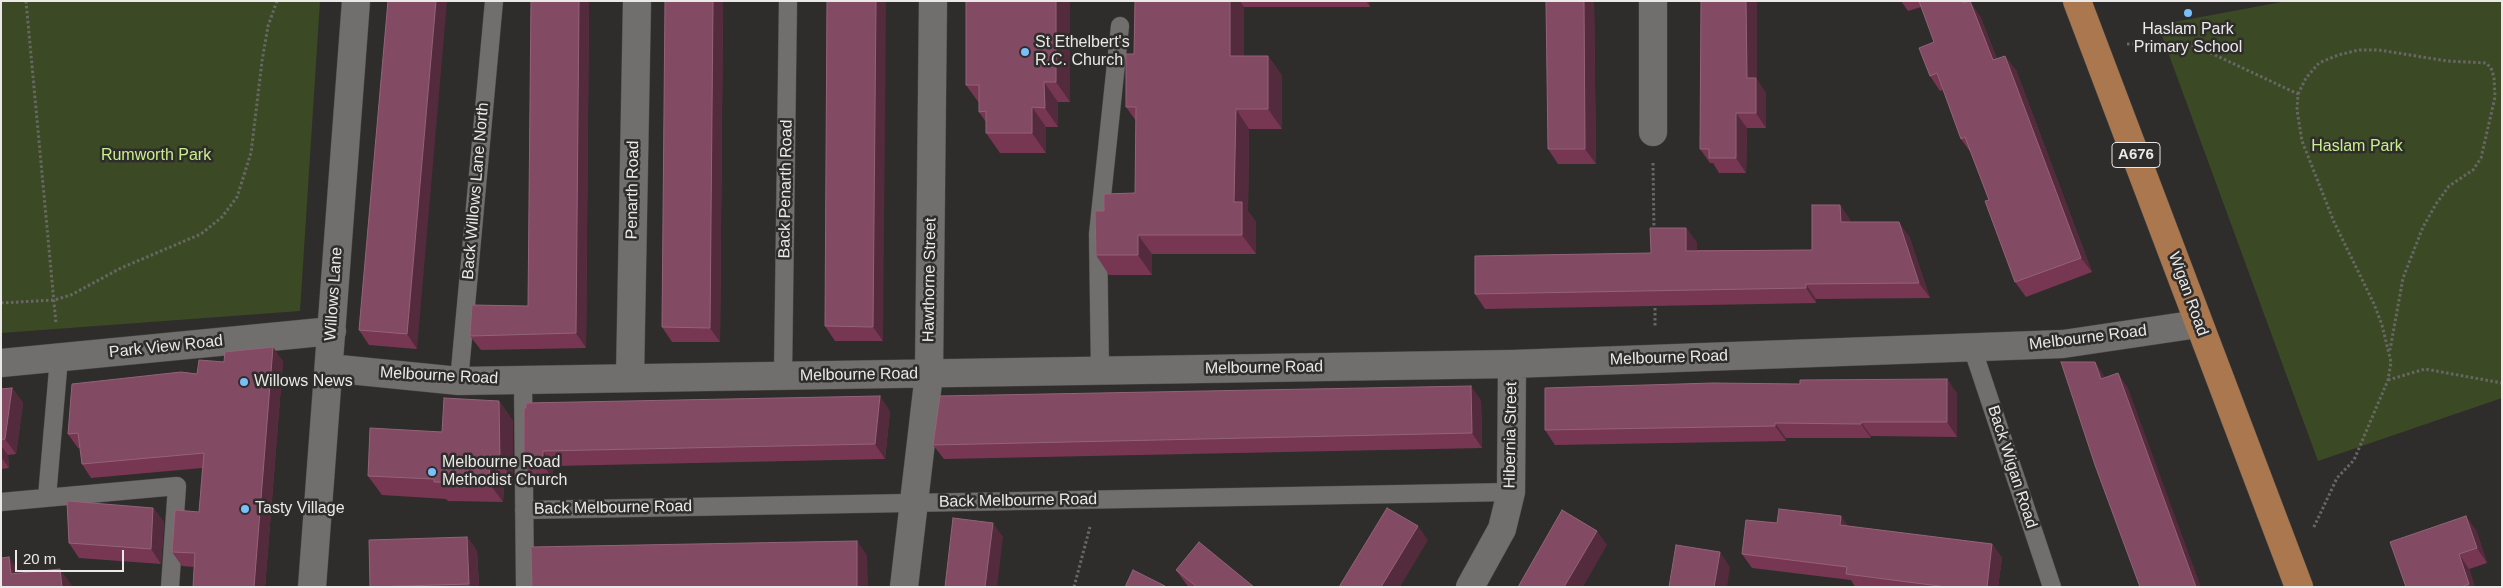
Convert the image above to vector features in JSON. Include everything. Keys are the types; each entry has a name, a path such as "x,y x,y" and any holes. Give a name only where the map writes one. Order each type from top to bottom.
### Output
{"main road":[{"name":"Wigan Road","path":"2078,1 2198,324 2296,578"}],"street":[{"name":"Willows Lane","path":"312,587 356,1"},
{"name":"Penarth Road","path":"630,378 637,1"},
{"name":"Hawthorne Street","path":"904,587 929,374 933,1"},
{"path":"1652,132 1653,1"},
{"name":"Melbourne Road","path":"329,368 459,381 1512,364 2063,344 2198,324"},
{"name":"Park View Road","path":"1,364 332,331"},
{"name":"Hibernia Street","path":"1470,587 1502,529 1511,492 1512,364"}],"lane":[{"name":"Back Willows Lane North","path":"459,381 494,1"},
{"name":"Back Penarth Road","path":"783,376 788,1"},
{"path":"1100,371 1098,234 1120,26"},
{"name":"Back Wigan Road","path":"1972,347 2052,587"},
{"path":"47,498 59,358"},
{"path":"523,380 525,587"},
{"path":"1,502 177,486 170,587"},
{"name":"Back Melbourne Road","path":"524,510 1511,492"}],"path":[{"path":"26,1 59,358"},
{"path":"1,303 54,300 71,295 121,268 201,234 222,217 237,197 251,153 262,61 268,26 277,1"},
{"path":"2094,45 2175,43 2198,47 2298,94"},
{"path":"2296,578 2337,478 2354,460 2388,380 2390,352 2403,278 2424,227 2436,204 2450,186 2473,170 2481,158 2495,97 2494,77 2491,68 2486,62 2447,61 2379,50 2359,50 2338,55 2319,63 2306,78 2298,94 2297,110 2302,141 2334,222 2374,304 2390,352"},
{"path":"1652,132 1654,237"},
{"path":"1654,295 1655,358"},
{"path":"2388,380 2425,369 2502,383"},
{"path":"1074,587 1098,499"}],"green space":[{"name":"Rumworth Park","path":"1,1 320,1 300,311 1,333"},
{"name":"Haslam Park","path":"2287,1 2502,1 2502,398 2318,461 2158,25"}],"building":[{"path":"388,1 436,1 407,334 359,330"},
{"path":"531,1 579,1 576,333 470,336 472,305 528,306"},
{"path":"665,1 713,1 710,328 662,327"},
{"path":"827,1 876,1 873,327 825,326"},
{"name":"St Ethelbert's R.C. Church","path":"966,1 1056,1 1056,82 1044,82 1045,108 1032,107 1032,133 986,133 986,111 979,112 979,85 966,85"},
{"path":"1135,1 1230,1 1230,56 1268,56 1268,109 1236,109 1234,202 1242,202 1242,235 1138,235 1138,255 1096,255 1095,211 1104,211 1104,194 1135,193 1136,107 1126,107 1126,54 1134,54"},
{"path":"1546,1 1584,1 1585,149 1548,149"},
{"path":"1701,1 1746,1 1747,78 1756,78 1756,113 1736,113 1736,158 1709,158 1709,149 1700,149"},
{"path":"1919,1 1962,1 1963,3 1970,1 1993,60 2005,56 2081,258 2015,282 1985,201 1989,200 1965,137 1961,139 1937,73 1930,76 1919,48 1934,42"},
{"path":"1812,205 1840,205 1841,222 1899,222 1919,283 1806,284 1806,288 1475,294 1475,256 1651,253 1650,228 1686,228 1686,251 1812,250"},
{"path":"273,347 254,587 193,587 195,553 172,552 175,510 199,512 204,453 82,464 78,433 68,434 72,384 181,372 197,374 199,360 224,362 225,352"},
{"path":"2061,362 2095,362 2101,379 2118,373 2196,587 2140,587 2095,465"},
{"path":"1947,379 1947,422 1775,423 1775,426 1545,430 1545,388 1713,383 1800,384 1800,380"},
{"path":"1471,386 1472,433 933,445 940,396"},
{"path":"12,388 5,439 1,440 1,389"},
{"path":"880,396 875,444 543,451 543,465 524,465 524,408 526,408 526,403"},
{"path":"444,398 499,401 500,461 490,461 489,483 434,482 434,479 368,476 370,428 442,432"},
{"path":"67,501 153,508 151,549 69,543"},
{"path":"1387,508 1418,526 1381,587 1339,587"},
{"path":"1779,509 1841,516 1840,525 1992,544 1987,587 1947,587 1846,574 1847,567 1742,554 1746,520 1777,523"},
{"path":"1562,510 1597,531 1564,587 1518,587"},
{"path":"2466,516 2477,548 2459,554 2469,584 2461,587 2406,587 2390,542"},
{"path":"953,518 993,523 985,587 945,587"},
{"path":"467,537 469,584 370,587 369,540"},
{"path":"857,541 857,587 532,587 531,547"},
{"path":"1199,542 1254,587 1197,587 1176,570"},
{"path":"1676,545 1720,552 1714,587 1669,587"},
{"path":"9,557 11,574 60,569 62,587 1,587 1,558"},
{"path":"1133,570 1165,586 1165,587 1125,587"}],"place":[{"name":"Haslam Park Primary School","path":"2188,13"},
{"name":"St Ethelbert's R.C. Church","path":"1025,52"},
{"name":"Willows News","path":"244,382"},
{"name":"Melbourne Road Methodist Church","path":"432,472"},
{"name":"Tasty Village","path":"245,509"}]}
